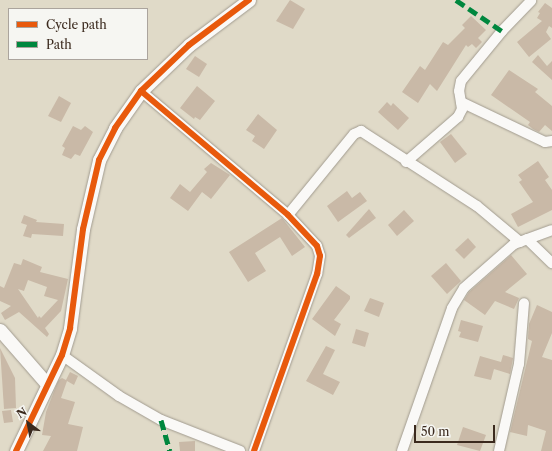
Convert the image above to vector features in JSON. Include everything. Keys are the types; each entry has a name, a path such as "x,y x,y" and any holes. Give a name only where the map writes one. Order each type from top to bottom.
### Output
{"street":[{"path":"16,451 62,355 70,328 83,229 99,160 115,128 141,91 189,44 249,0"},
{"path":"406,162 458,117 462,109 459,86 461,81 502,31 530,1"},
{"path":"141,91 288,215 317,246 320,256 316,274 254,451"},
{"path":"461,102 545,142 552,141"},
{"path":"288,215 354,134 361,131 406,162 477,206 524,240 552,263"},
{"path":"402,451 452,308 464,288 505,251 524,240 552,230"},
{"path":"499,451 519,364 524,302"},
{"path":"2,335 47,384"},
{"path":"62,355 119,396 161,420 240,451"}],"building":[{"path":"290,0 305,9 293,29 276,21"},
{"path":"545,3 552,8 552,28 549,26 546,32 551,39 529,57 517,42 542,21 537,18 540,13 538,12"},
{"path":"471,16 486,30 478,38 482,42 476,48 472,44 468,47 466,45 437,91 430,84 418,103 402,92 420,66 425,70 443,42 448,45 465,28 462,25"},
{"path":"538,55 547,66 552,61 552,80 532,62"},
{"path":"195,56 207,64 199,77 186,69"},
{"path":"509,70 538,89 535,92 552,106 552,131 545,125 539,132 533,129 528,125 530,122 491,95"},
{"path":"197,86 215,101 200,120 195,117 194,119 180,108"},
{"path":"59,96 71,103 61,122 48,116"},
{"path":"387,102 391,106 393,103 409,118 398,130 378,112"},
{"path":"258,114 277,130 264,149 252,141 255,136 246,130"},
{"path":"73,126 81,130 85,126 93,132 80,156 75,154 71,159 62,155 65,148 62,146"},
{"path":"451,134 467,154 455,163 440,142"},
{"path":"538,161 549,177 545,180 552,190 552,210 518,227 511,214 533,202 519,182 522,180 518,175"},
{"path":"211,163 230,175 211,199 202,192 188,211 170,198 180,184 190,192 207,172 204,169"},
{"path":"347,191 352,198 360,192 367,201 338,222 327,206"},
{"path":"369,209 376,218 349,238 346,235"},
{"path":"404,210 414,221 397,236 388,225"},
{"path":"24,215 37,220 36,222 64,224 63,236 32,234 31,238 23,236 27,225 21,223"},
{"path":"282,218 305,247 292,256 280,237 255,253 266,271 248,282 229,252"},
{"path":"468,238 476,247 464,259 455,250"},
{"path":"511,255 527,274 505,292 519,298 514,309 495,301 485,315 464,300 469,292"},
{"path":"23,259 42,267 40,272 68,279 61,311 45,328 49,334 47,337 19,312 5,320 1,313 11,306 0,301 0,286 4,288 14,263 21,265","holes":["28,280 47,287 44,296 58,300 41,318 39,316 38,318 18,289 24,291"]},
{"path":"446,263 461,281 447,294 431,276"},
{"path":"336,286 350,296 350,299 334,320 341,324 335,336 312,319"},
{"path":"370,298 384,303 379,317 364,311"},
{"path":"537,305 552,312 552,333 542,357 552,360 552,451 541,451 546,431 528,425 527,436 510,432 532,341 528,339 529,324"},
{"path":"461,320 483,326 478,342 459,337 461,332 458,331"},
{"path":"356,329 369,333 365,347 352,343"},
{"path":"326,346 335,350 323,374 340,382 333,395 306,381"},
{"path":"0,348 15,378 16,408 4,409"},
{"path":"503,355 513,358 510,374 494,369 491,380 474,376 480,356 501,362"},
{"path":"70,372 78,376 74,385 67,381 61,398 75,402 68,424 83,427 77,451 43,451 51,436 42,435 46,412 58,381 62,378 66,380"},
{"path":"11,410 13,422 4,423 2,411"},
{"path":"463,427 486,435 480,451 457,445"},
{"path":"195,441 195,451 180,451 179,442"}],"marked path":[{"path":"456,0 502,31"},
{"path":"161,420 170,451"}],"cycle path":[{"path":"16,451 62,355 70,328 83,229 99,160 115,128 141,91 189,45 249,0"},
{"path":"141,91 288,215 317,246 320,256 317,274 254,451"}]}
